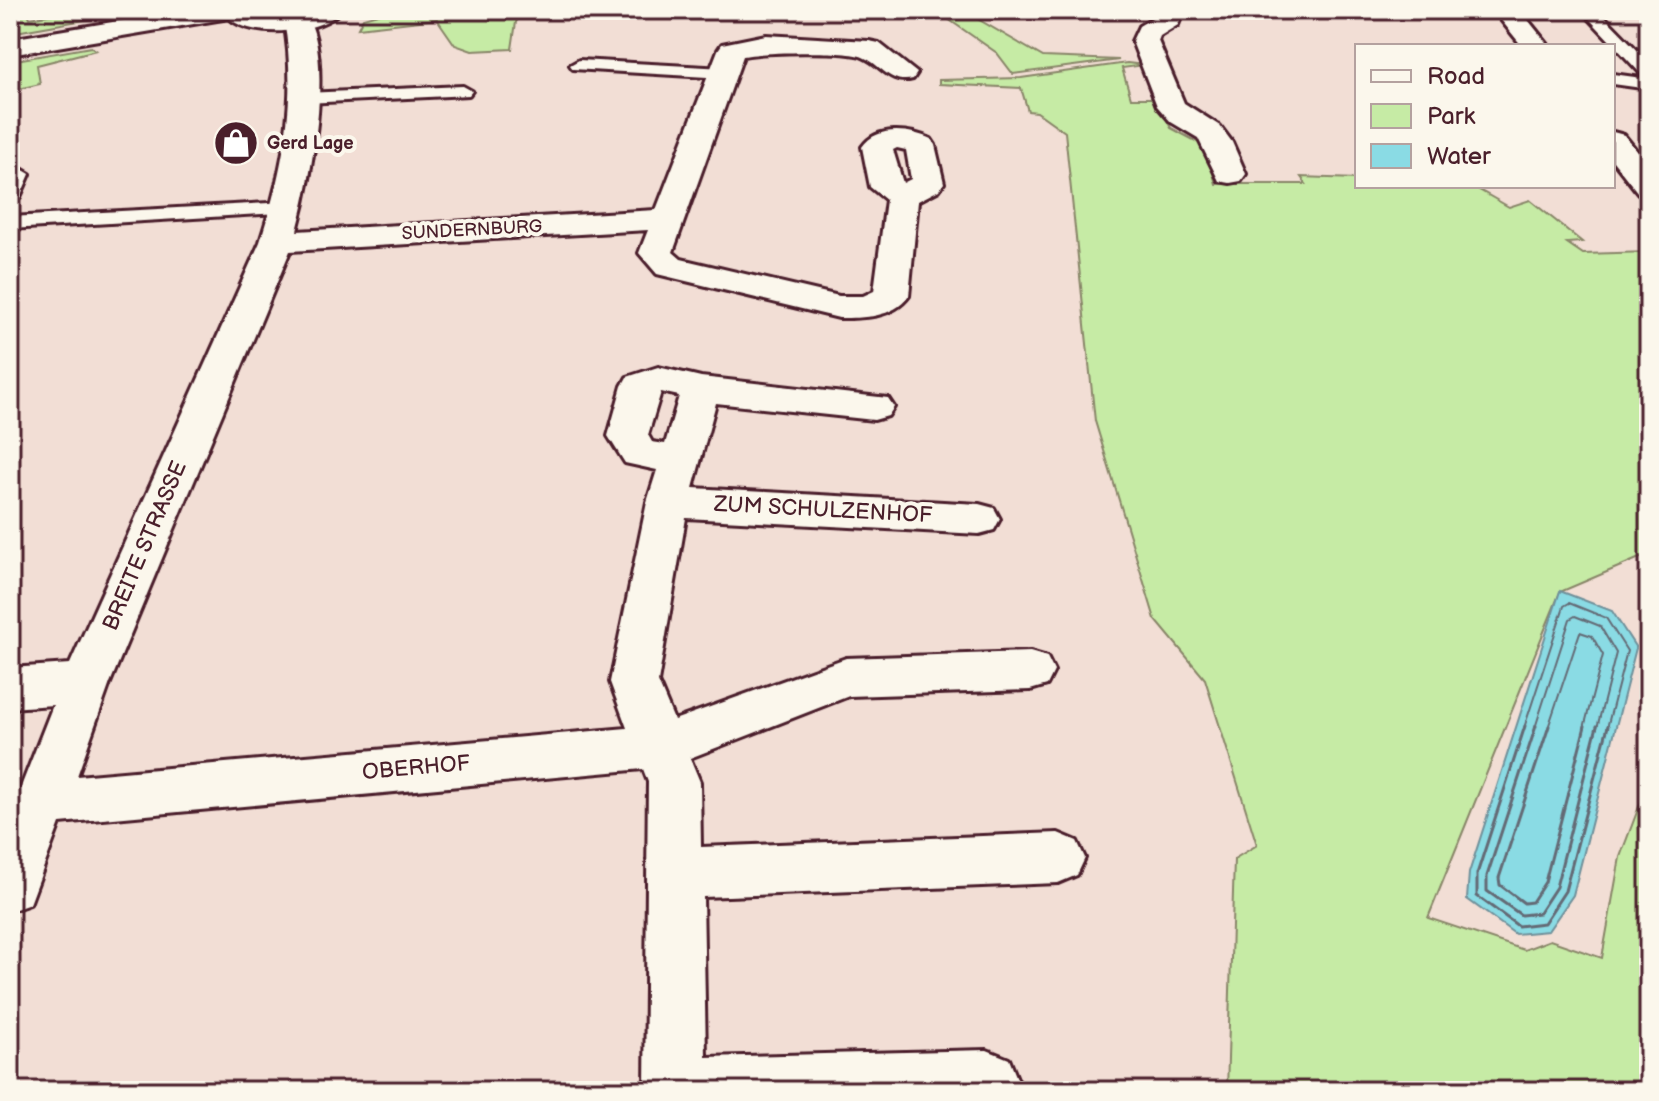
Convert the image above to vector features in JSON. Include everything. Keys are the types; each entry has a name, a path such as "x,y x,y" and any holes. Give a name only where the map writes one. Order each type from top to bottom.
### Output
{"street":[{"path":"10,47 234,10 255,22 297,21 328,10"},
{"path":"1171,10 1169,19 1148,32 1145,41 1171,106 1181,116 1209,132 1217,142 1230,174"},
{"path":"1506,10 1534,44"},
{"name":"BREITE STRASSE","path":"10,886 86,683 283,225 305,98 302,38 297,21"},
{"path":"902,196 891,296 869,307 839,307 669,267 656,253 732,50 766,43 869,49 903,73"},
{"path":"1615,144 1649,186"},
{"name":"SUNDERNBURG","path":"283,225 667,219"},
{"path":"678,460 639,453 628,436 641,386 658,379 701,389 874,407"},
{"path":"566,754 609,720 634,682 668,502 701,389"},
{"name":"ZUM SCHULZENHOF","path":"668,502 979,519"},
{"path":"659,746 708,731 846,677 1030,671"},
{"path":"634,682 674,782 677,873 676,1090 987,1081"},
{"path":"10,688 86,683"},
{"name":"OBERHOF","path":"43,802 659,746"},
{"path":"677,873 1058,858"}],"lane":[{"path":"1589,10 1649,72"},
{"path":"579,65 723,77"},
{"path":"1615,79 1649,84"},
{"path":"305,98 463,91"},
{"path":"1615,97 1649,94"},
{"path":"10,175 20,174 10,197"},
{"path":"10,223 283,225"}],"green space":[{"path":"27,10 30,18 79,10 141,10 10,33 10,13"},
{"path":"392,10 524,10 516,22 512,49 472,51 455,45 437,19 358,28 363,18"},
{"path":"935,10 962,10 1043,57 1119,60 1013,74 997,53"},
{"path":"91,47 96,50 37,65 40,84 10,91 10,61"},
{"path":"1127,63 1144,65 1122,68 1131,98 1155,98 1171,128 1205,146 1216,184 1306,184 1301,177 1355,179 1355,188 1476,188 1509,207 1530,200 1582,242 1567,243 1583,254 1649,252 1649,554 1560,592 1428,918 1524,950 1550,940 1602,958 1620,857 1649,780 1649,1091 1227,1091 1234,859 1257,845 1205,679 1155,619 1095,421 1065,132 1037,112 1028,111 1021,88 939,84 939,80 1021,78"}],"water":[{"path":"1560,591 1612,611 1636,648 1573,895 1548,931 1515,934 1467,899 1469,873"}],"place":[{"name":"Gerd Lage","path":"236,143"}]}
